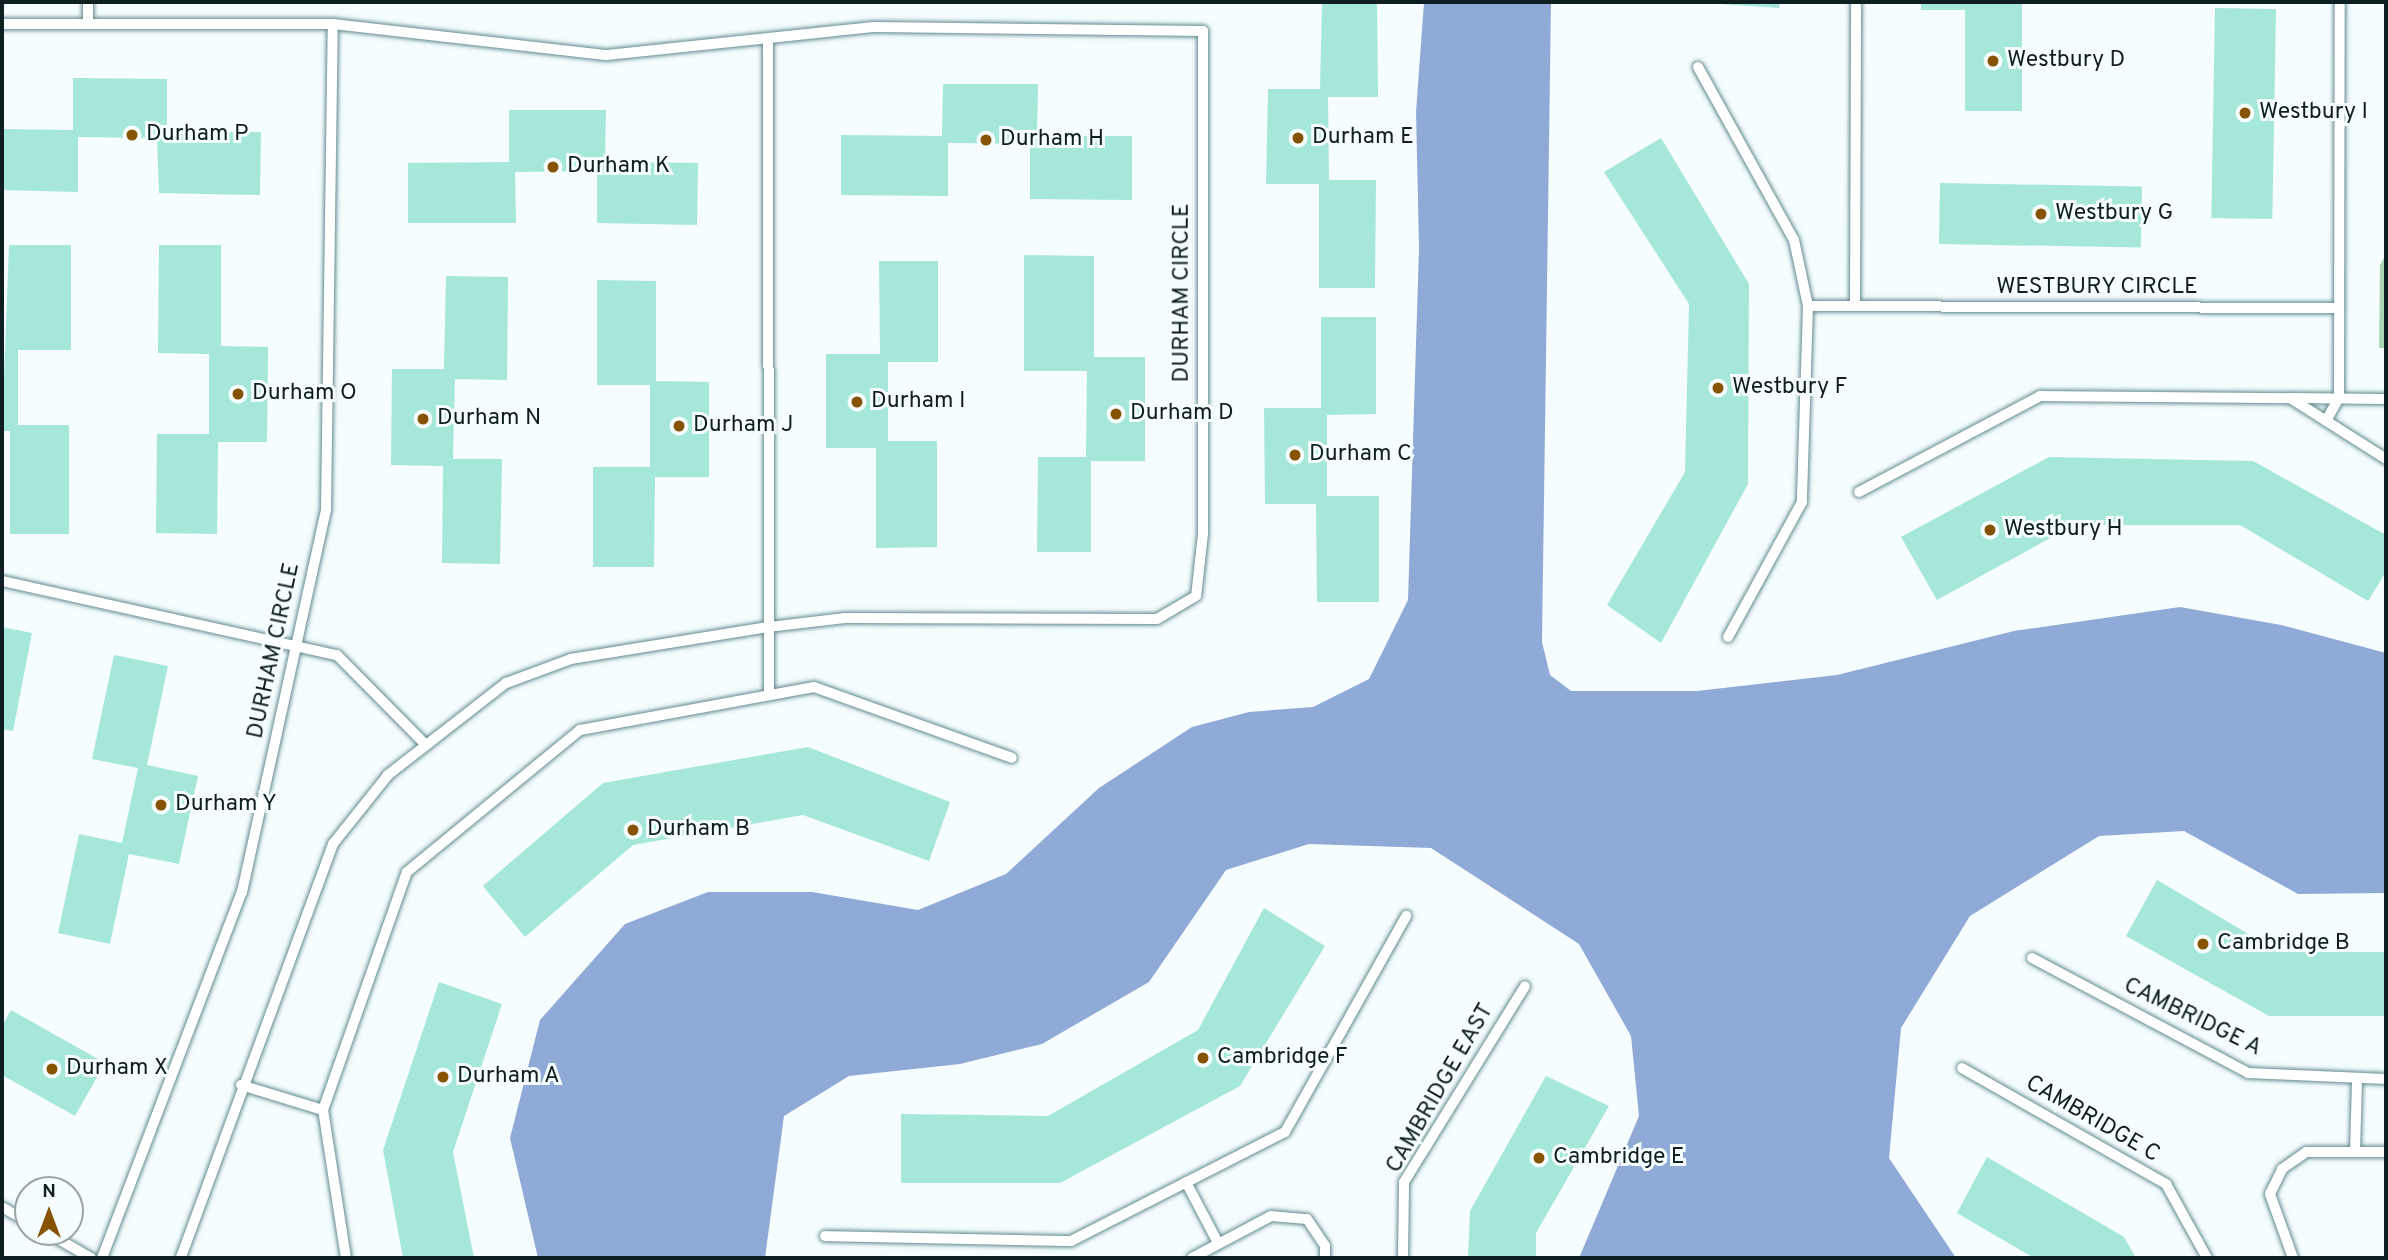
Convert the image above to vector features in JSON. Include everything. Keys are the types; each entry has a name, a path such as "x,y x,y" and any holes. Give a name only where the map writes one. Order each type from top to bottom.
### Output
{"lane":[{"path":"88,2 88,24"},
{"path":"1855,306 1856,2"},
{"path":"2326,421 2339,398 2340,2"},
{"name":"DURHAM CIRCLE","path":"2,24 334,24 607,55 768,41 874,26 1203,31 1203,534 1196,596 1157,619 845,618 768,627 571,659 506,682 425,744 352,814 334,844 241,1085 181,1258"},
{"name":"DURHAM CIRCLE","path":"102,1258 242,891 326,509 334,24"},
{"path":"768,41 769,692"},
{"path":"1698,67 1794,240 1808,306 1802,502 1728,637"},
{"name":"WESTBURY CIRCLE","path":"1808,306 2338,308"},
{"path":"1859,492 2040,396 2386,398"},
{"path":"2290,398 2386,459"},
{"path":"2,581 337,655 425,744"},
{"path":"346,1258 323,1111 407,872 580,730 769,692 814,687 1012,758"},
{"path":"825,1236 1071,1241 1285,1132 1406,916"},
{"name":"CAMBRIDGE A","path":"2032,958 2248,1073 2357,1080 2386,1079"},
{"name":"CAMBRIDGE EAST","path":"1403,1258 1404,1182 1525,986"},
{"name":"CAMBRIDGE C","path":"1962,1068 2166,1184 2207,1258"},
{"path":"2355,1152 2357,1080"},
{"path":"241,1085 323,1111"},
{"path":"2293,1258 2270,1194 2282,1169 2306,1152 2386,1152"},
{"path":"1186,1182 1217,1243"},
{"path":"1192,1258 1270,1216 1307,1219 1325,1246 1325,1258"},
{"path":"70,1246 91,1258"}],"green space":[{"path":"2386,254 2386,348 2379,348 2380,265"}],"water":[{"path":"1424,2 1551,2 1542,642 1550,675 1571,691 1697,691 1837,675 2014,631 2180,607 2281,625 2386,653 2386,893 2298,894 2184,831 2099,836 1970,916 1901,1028 1889,1158 1956,1258 1579,1258 1639,1116 1631,1036 1579,944 1431,848 1309,844 1226,870 1149,982 1042,1044 960,1064 849,1076 784,1116 765,1258 538,1258 510,1138 540,1020 625,924 708,892 812,892 918,910 1006,874 1099,788 1192,727 1249,712 1313,707 1369,679 1408,600 1419,248 1416,112"}],"building":[{"name":"Durham E","path":"1322,2 1377,2 1378,97 1328,97 1329,180 1376,180 1375,288 1319,288 1319,184 1266,184 1268,89 1320,89"},
{"path":"1692,2 1780,2 1779,8"},
{"name":"Westbury D","path":"1921,2 2022,4 2022,111 1965,111 1965,10 1921,10"},
{"name":"Westbury I","path":"2215,8 2276,9 2272,219 2211,218"},
{"name":"Durham P","path":"73,78 167,79 167,132 261,132 260,195 159,193 157,138 78,137 78,192 2,190 2,129 73,130"},
{"name":"Durham H","path":"943,84 1038,84 1037,136 1132,136 1132,200 1030,199 1030,144 948,143 948,196 841,195 841,135 942,136"},
{"name":"Durham K","path":"509,110 606,110 605,162 698,163 697,225 597,223 597,171 515,172 516,223 408,223 408,163 509,162"},
{"name":"Westbury F","path":"1661,138 1749,284 1748,484 1661,643 1607,605 1685,472 1689,304 1604,172"},
{"name":"Westbury G","path":"1940,183 2142,187 2141,248 1939,244"},
{"path":"9,245 71,245 71,350 18,350 18,425 69,425 69,534 10,534 10,431 2,431"},
{"name":"Durham O","path":"159,245 221,245 221,346 268,347 267,442 218,442 217,534 156,533 157,434 209,434 209,354 158,353"},
{"name":"Durham D","path":"1024,255 1094,256 1094,357 1145,357 1145,461 1091,461 1091,552 1037,552 1038,457 1086,457 1087,371 1024,371"},
{"name":"Durham I","path":"879,261 938,261 938,362 888,362 888,441 937,441 937,547 876,548 876,448 826,448 826,354 880,354"},
{"name":"Durham N","path":"446,276 508,277 507,380 455,379 453,459 502,459 500,564 442,563 443,466 391,465 392,369 444,369"},
{"name":"Durham J","path":"597,280 656,281 656,381 709,382 709,477 655,477 654,567 593,567 593,467 650,467 650,385 597,385"},
{"name":"Durham C","path":"1321,317 1376,317 1376,414 1327,415 1327,496 1379,496 1379,602 1317,602 1316,504 1265,504 1264,408 1321,408"},
{"name":"Westbury H","path":"2049,457 2253,461 2386,535 2386,572 2368,601 2240,525 2074,525 1937,600 1901,537"},
{"path":"2,627 32,633 13,731 2,729"},
{"name":"Durham Y","path":"114,655 168,666 147,765 198,776 179,864 129,854 110,944 58,933 79,834 122,843 138,768 92,759"},
{"name":"Durham B","path":"808,747 950,802 929,861 803,815 633,845 525,937 483,886 603,783"},
{"name":"Cambridge B","path":"2157,880 2279,952 2386,952 2386,1016 2269,1016 2126,936"},
{"name":"Cambridge F","path":"1264,908 1325,946 1240,1086 1060,1183 901,1183 901,1114 1048,1116 1198,1030"},
{"name":"Durham A","path":"439,982 502,1004 453,1152 474,1258 403,1258 383,1150"},
{"name":"Durham X","path":"11,1010 105,1063 75,1116 2,1075 2,1026"},
{"name":"Cambridge E","path":"1546,1076 1609,1106 1536,1233 1536,1258 1468,1258 1470,1211"},
{"path":"1987,1157 2124,1237 2136,1258 2034,1258 1957,1213"}],"place":[{"name":"Westbury D","path":"1993,61"},
{"name":"Westbury I","path":"2245,113"},
{"name":"Durham P","path":"132,135"},
{"name":"Durham E","path":"1298,138"},
{"name":"Durham H","path":"986,140"},
{"name":"Durham K","path":"553,167"},
{"name":"Westbury G","path":"2041,214"},
{"name":"Westbury F","path":"1718,388"},
{"name":"Durham O","path":"238,394"},
{"name":"Durham I","path":"857,402"},
{"name":"Durham D","path":"1116,414"},
{"name":"Durham N","path":"423,419"},
{"name":"Durham J","path":"679,426"},
{"name":"Durham C","path":"1295,455"},
{"name":"Westbury H","path":"1990,530"},
{"name":"Durham Y","path":"161,805"},
{"name":"Durham B","path":"633,830"},
{"name":"Cambridge B","path":"2203,944"},
{"name":"Cambridge F","path":"1203,1058"},
{"name":"Durham X","path":"52,1069"},
{"name":"Durham A","path":"443,1077"},
{"name":"Cambridge E","path":"1539,1158"}]}
